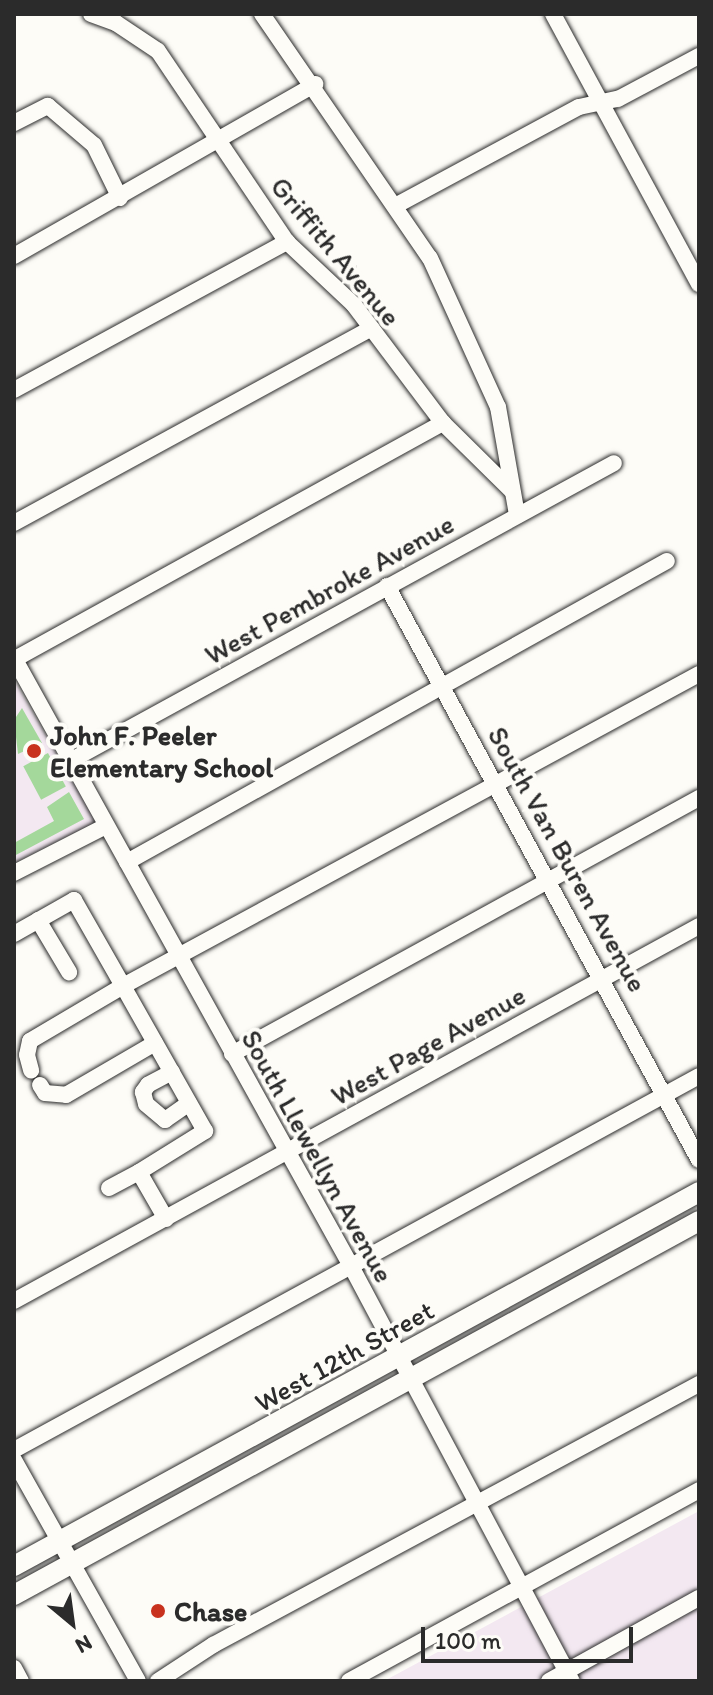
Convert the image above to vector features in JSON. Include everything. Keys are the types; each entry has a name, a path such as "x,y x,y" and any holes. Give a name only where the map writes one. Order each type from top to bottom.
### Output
{"main road":[{"name":"West 12th Street","path":"14,1566 399,1359 699,1192"},
{"name":"West 12th Street","path":"14,1595 699,1221"}],"street":[{"name":"Griffith Avenue","path":"91,14 116,23 158,51 287,242 336,286 443,423 512,491"},
{"path":"262,14 315,84 430,258 475,349 498,407 517,515"},
{"path":"553,14 699,284"},
{"path":"395,206 579,107 600,104 699,56"},
{"path":"14,256 218,143 315,84"},
{"path":"14,123 48,106 94,145 120,198"},
{"path":"14,390 287,242"},
{"path":"14,523 371,328"},
{"path":"14,659 443,423"},
{"name":"West Pembroke Avenue","path":"70,761 614,463"},
{"path":"127,862 667,561"},
{"name":"South Van Buren Avenue","path":"387,586 604,978 699,1160"},
{"name":"South Llewellyn Avenue","path":"14,659 351,1266 570,1676"},
{"path":"31,1070 30,1041 123,986 699,674"},
{"path":"232,1054 699,798"},
{"path":"14,873 106,826"},
{"path":"14,934 74,900 205,1131 109,1188"},
{"path":"38,920 69,972"},
{"name":"West Page Avenue","path":"14,1301 699,926"},
{"path":"40,1085 45,1093 66,1095 155,1043"},
{"path":"172,1072 148,1085 143,1092 146,1104 165,1120 189,1103"},
{"path":"14,1450 699,1076"},
{"path":"139,1172 166,1219"},
{"path":"158,1681 213,1645 699,1384"},
{"path":"14,1460 138,1681"},
{"path":"349,1681 699,1490"},
{"path":"549,1681 570,1676 699,1598"},
{"path":"14,1668 21,1681"}],"shaded area":[{"name":"John F. Peeler Elementary School","path":"14,680 96,822 14,863"},
{"path":"699,1511 699,1681 384,1681"}],"green space":[{"path":"22,708 42,743 18,754 14,720"},
{"path":"48,753 66,787 41,800 23,766"},
{"path":"69,792 84,819 14,856 14,843 54,821 47,807"}],"place":[{"name":"John F. Peeler Elementary School","path":"34,751"},
{"name":"Chase","path":"158,1611"}]}
